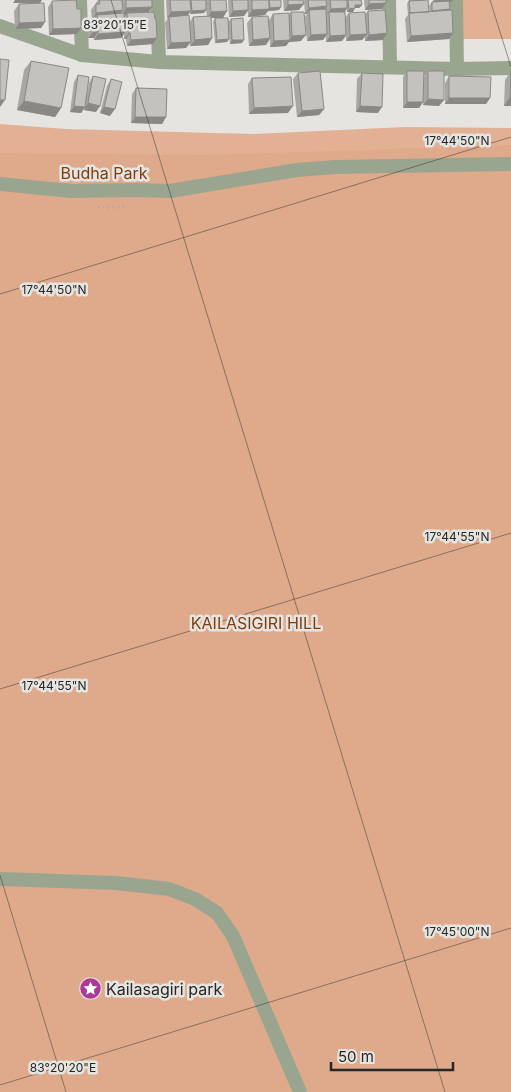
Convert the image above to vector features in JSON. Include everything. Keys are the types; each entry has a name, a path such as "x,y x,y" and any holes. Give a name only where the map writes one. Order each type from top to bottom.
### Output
{"street":[{"path":"80,0 82,55"},
{"path":"157,0 159,62"},
{"path":"389,0 390,67"},
{"path":"456,0 457,69"},
{"path":"0,26 82,55 159,62 457,69 511,68"},
{"path":"0,184 71,191 170,191 297,170 511,164"},
{"path":"0,879 116,883 169,889 194,899 216,913 233,936 300,1092"}],"green space":[{"path":"460,0 511,0 511,39 460,39"},
{"name":"Budha Park","path":"0,124 66,129 252,134 405,127 511,128 511,185 0,207"},
{"name":"KAILASIGIRI HILL","path":"511,145 511,1092 0,1092 0,153 205,155"}],"building":[{"path":"76,0 77,9 81,9 81,28 53,29 52,1"},
{"path":"99,0 122,0 123,10 96,13 96,4 100,4"},
{"path":"126,0 152,0 152,7 126,8"},
{"path":"170,0 190,0 191,11 171,12"},
{"path":"191,0 206,0 206,10 192,11"},
{"path":"210,0 226,0 227,11 211,12"},
{"path":"232,0 248,0 248,10 233,11"},
{"path":"252,0 269,0 269,9 252,10"},
{"path":"269,0 281,0 281,7 270,8"},
{"path":"288,0 303,0 304,4 288,5"},
{"path":"308,0 326,0 327,6 309,8"},
{"path":"330,0 347,0 347,8 331,9"},
{"path":"348,0 361,0 362,5 355,5 355,8 349,9"},
{"path":"369,0 386,0 386,3 369,4"},
{"path":"428,0 429,12 410,13 409,1"},
{"path":"449,1 450,9 432,11 432,2"},
{"path":"44,3 45,22 19,23 19,4"},
{"path":"326,9 327,34 311,35 309,10"},
{"path":"385,10 387,33 369,35 368,11"},
{"path":"452,10 453,33 411,36 409,13"},
{"path":"154,12 157,38 131,40 127,13"},
{"path":"291,12 304,12 306,35 292,36"},
{"path":"329,12 345,12 346,35 330,36"},
{"path":"365,12 367,34 350,35 349,13"},
{"path":"124,13 125,32 98,34 98,31 93,32 92,22 98,22 97,15"},
{"path":"289,13 290,40 274,41 273,14"},
{"path":"189,15 191,42 171,43 169,17"},
{"path":"211,16 212,38 195,40 193,17"},
{"path":"268,16 270,38 253,40 252,17"},
{"path":"215,18 228,18 229,39 217,40"},
{"path":"243,18 244,40 232,40 231,19"},
{"path":"0,59 9,60 5,100 0,100"},
{"path":"31,61 69,68 61,108 24,101"},
{"path":"320,71 324,109 302,111 298,73"},
{"path":"407,71 424,71 423,102 407,102"},
{"path":"428,71 444,71 444,100 428,99"},
{"path":"362,73 383,74 382,107 360,106"},
{"path":"78,75 89,77 85,107 74,106"},
{"path":"93,76 106,79 100,106 88,103"},
{"path":"449,76 491,77 490,98 449,98"},
{"path":"291,77 293,106 254,108 252,78"},
{"path":"111,79 122,82 115,109 104,107"},
{"path":"136,88 167,89 166,117 135,117"}],"place":[{"name":"Kailasagiri park","path":"90,989"}]}
